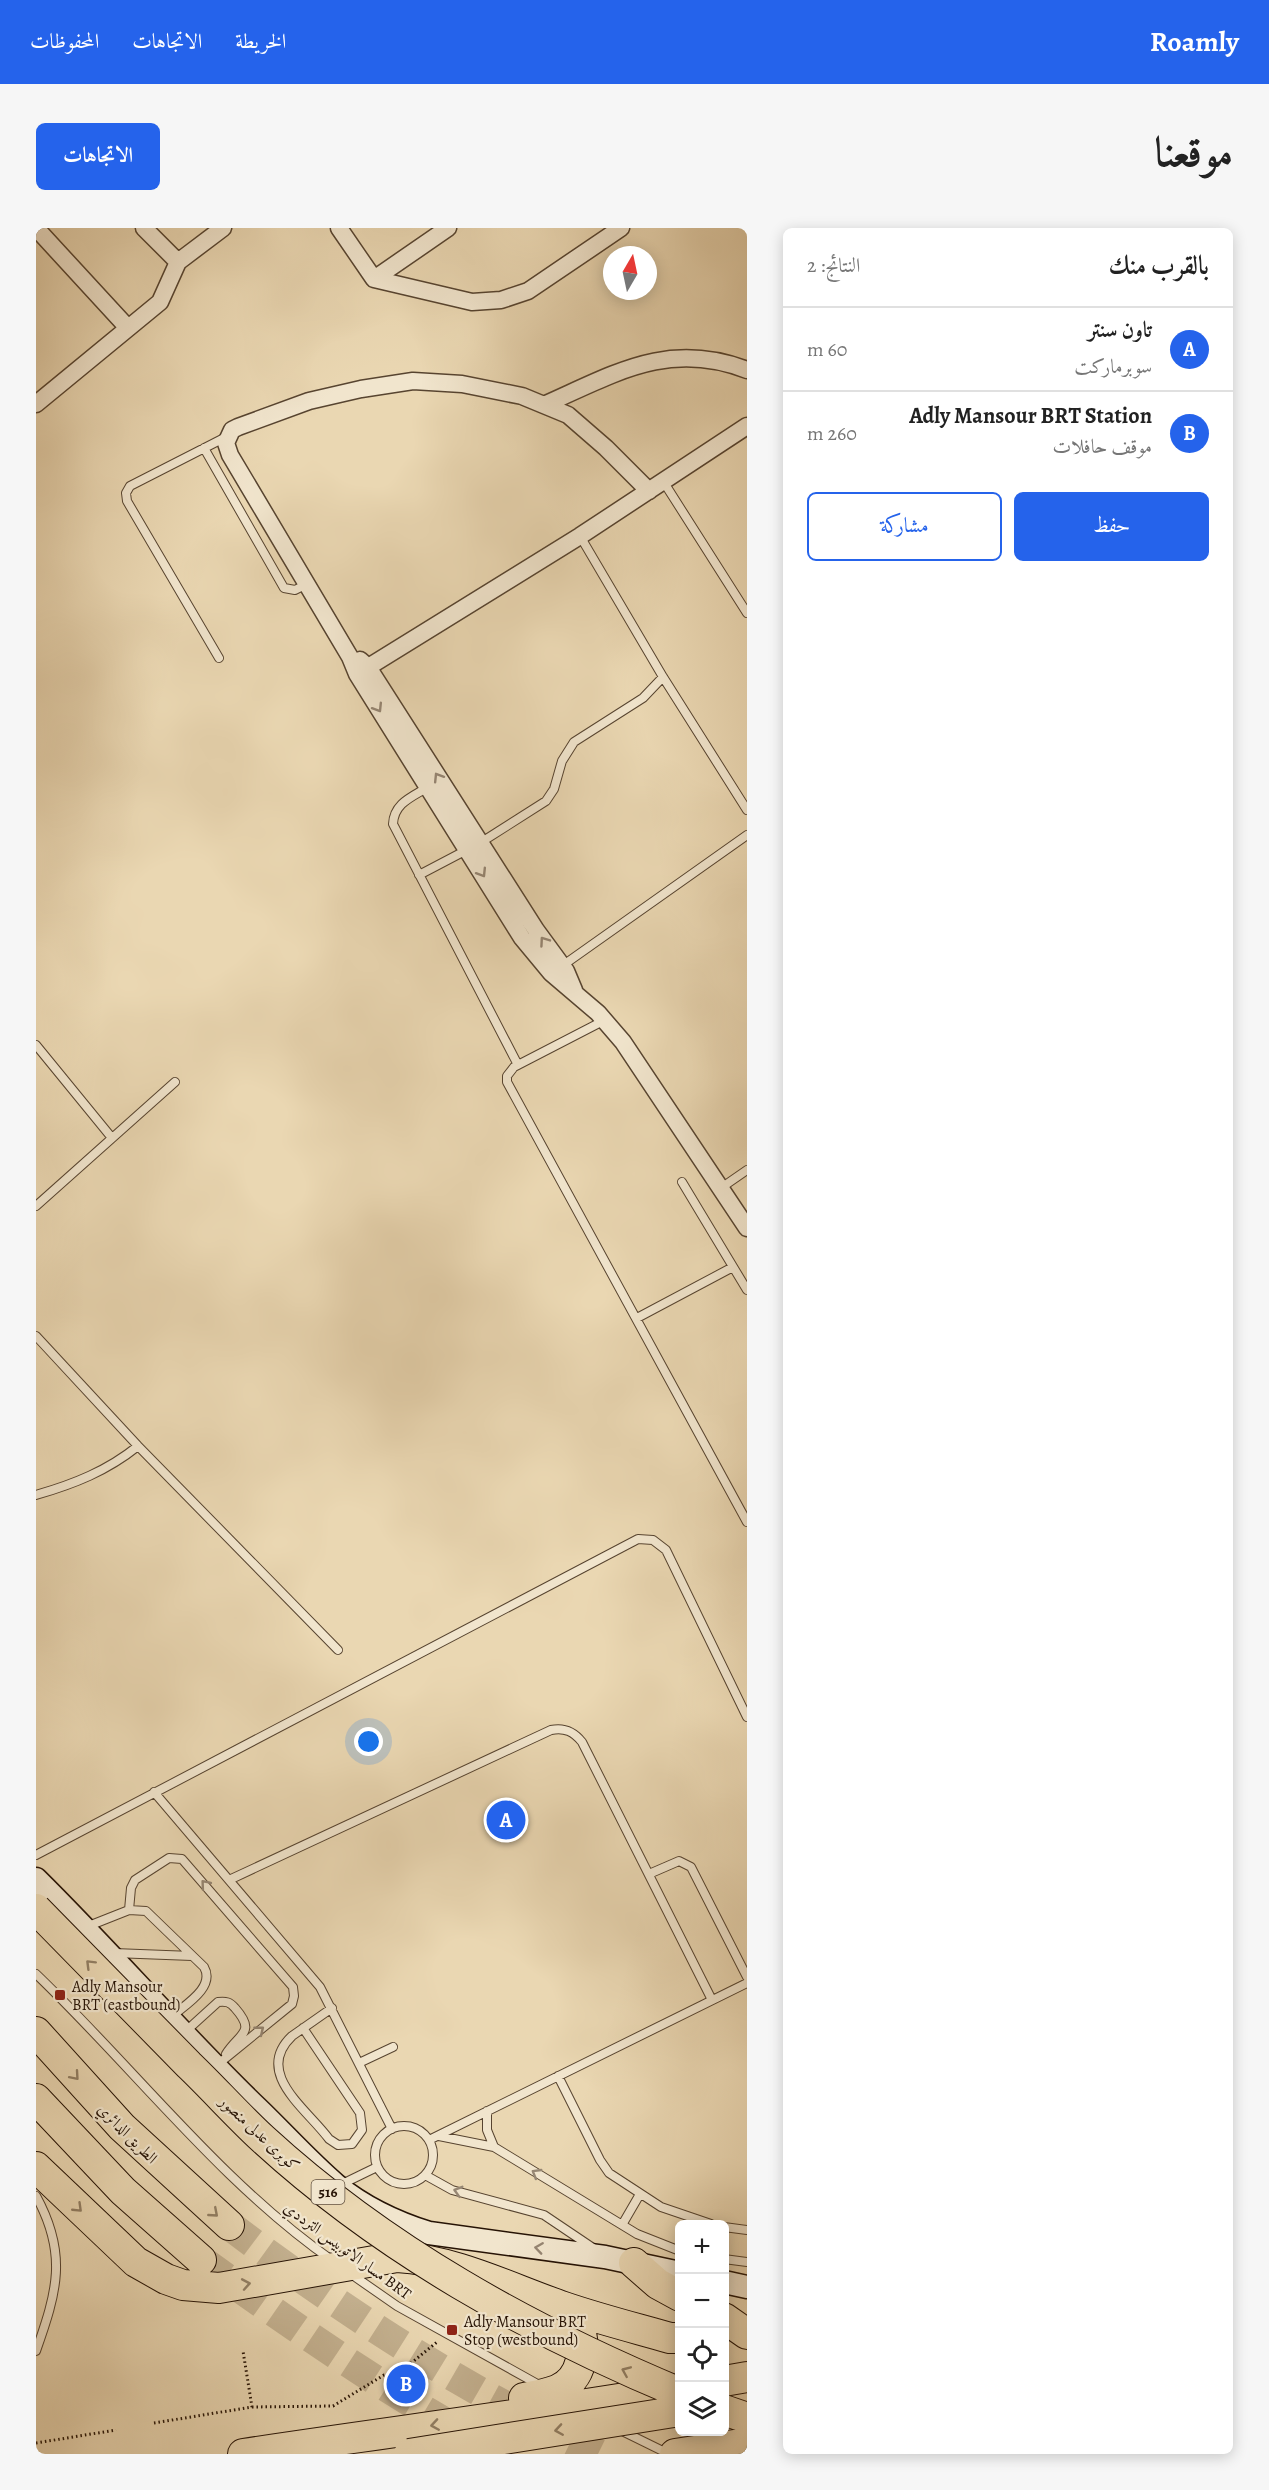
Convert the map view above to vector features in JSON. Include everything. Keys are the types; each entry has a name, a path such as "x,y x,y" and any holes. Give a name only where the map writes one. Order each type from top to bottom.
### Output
{"highway":[{"name":"كوبرى عدلى منصور","path":"36,1909 263,2139 354,2214 436,2270 522,2320 610,2364 675,2389"},
{"name":"الطريق الدائري","path":"36,2032 122,2127 228,2225"},
{"path":"36,2098 123,2191 201,2259"},
{"path":"36,2167 136,2262 166,2279 183,2285 219,2288 404,2257 441,2263 566,2307 675,2338"},
{"path":"634,2263 658,2284 675,2275"},
{"path":"476,2420 487,2411 506,2402 559,2390 573,2377 582,2360 583,2341 578,2323 566,2307"},
{"path":"729,2321 747,2334"},
{"path":"729,2380 747,2377"},
{"path":"243,2454 675,2392"},
{"path":"729,2403 747,2400"},
{"path":"409,2454 675,2412"},
{"path":"729,2412 747,2418"},
{"path":"675,2454 747,2443"}],"main road":[{"path":"36,1879 85,1927 176,2026 338,2186 404,2225 429,2233 634,2263"},
{"path":"729,2283 747,2287"}],"street":[{"path":"36,228 128,328"},
{"path":"144,228 178,262"},
{"path":"37,402 160,302 178,262 222,228"},
{"path":"339,228 374,279 472,302 501,300 528,291 621,228"},
{"path":"374,279 448,228"},
{"path":"546,404 617,372 664,358 694,357 729,363 747,370"},
{"path":"574,990 570,977 428,787 362,671 361,661 350,657 227,449 228,436 238,427 309,401 362,389 413,381 462,384 522,396 546,404 580,424 649,491"},
{"path":"362,671 580,536 747,426"},
{"path":"362,671 474,847 522,938 551,973 574,990 605,1020 623,1042 747,1228"}],"lane":[{"path":"219,658 126,497 130,486 228,436"},
{"path":"204,448 282,585 292,591 307,584"},
{"path":"663,481 747,613"},
{"path":"580,536 663,677 747,810"},
{"path":"420,875 474,847 546,801 554,789 562,761 574,741 644,698 663,677"},
{"path":"428,787 399,806 393,814 393,824 518,1065"},
{"path":"562,966 747,835"},
{"path":"605,1020 518,1065 507,1076 509,1086 747,1522"},
{"path":"36,1045 112,1138"},
{"path":"36,1206 175,1082"},
{"path":"721,1188 747,1170"},
{"path":"682,1182 747,1290"},
{"path":"637,1318 732,1268"},
{"path":"36,1336 138,1446 338,1650"},
{"path":"36,1495 76,1483 102,1471 138,1446"},
{"path":"36,1855 638,1539 653,1540 666,1550 747,1717"},
{"path":"229,1880 558,1728 572,1732 582,1742 712,2000"},
{"path":"154,1792 315,1980 332,2008 392,2129"},
{"path":"129,1910 131,1888 135,1880 169,1858 182,1859 293,1987 292,2004 218,2065"},
{"path":"649,1874 679,1861 691,1868 747,1977"},
{"path":"85,1927 129,1910 140,1910 150,1914 192,1956 206,1972 207,1982 176,2026"},
{"path":"108,1952 192,1956"},
{"name":"مسار الاتوبيس الترددي BRT","path":"36,1974 252,2196 310,2245 397,2306 628,2434 669,2454"},
{"path":"429,2140 747,1983"},
{"path":"176,2026 219,2002 225,2001 232,2004 246,2019 247,2026 218,2065"},
{"path":"303,2028 360,2114 362,2130 352,2144 338,2145 329,2139 283,2084 278,2071 279,2055 286,2041 303,2028 332,2008"},
{"path":"359,2062 393,2047"},
{"path":"558,2076 604,2167 615,2179 675,2213 698,2220"},
{"path":"487,2111 487,2130 494,2147"},
{"path":"399,2127 413,2128 429,2140 433,2154 432,2162 425,2175 411,2184 403,2185 387,2179 377,2167 375,2160 377,2145 386,2132 399,2127"},
{"path":"437,2136 494,2147 648,2240 675,2272"},
{"path":"338,2186 377,2167"},
{"path":"425,2175 452,2190 544,2215 605,2257"},
{"path":"622,2225 640,2194"},
{"path":"36,2196 53,2237 57,2269 51,2309 36,2351"},
{"path":"729,2228 747,2230"},
{"path":"729,2260 747,2262"}],"path":[{"path":"154,2423 252,2407 333,2406 384,2375 399,2373 443,2337"},
{"path":"243,2351 252,2407"},
{"path":"36,2443 116,2430"}],"tunnel":[{"path":"229,2225 317,2289 408,2349 502,2404 599,2454"},
{"path":"201,2260 363,2372 464,2433"}],"place":[{"name":"تاون سنتر","path":"506,1820"},
{"name":"Adly Mansour BRT (eastbound)","path":"60,1995"},
{"name":"Adly Mansour BRT Stop (westbound)","path":"452,2330"},
{"name":"Adly Mansour BRT Station","path":"406,2384"}]}
